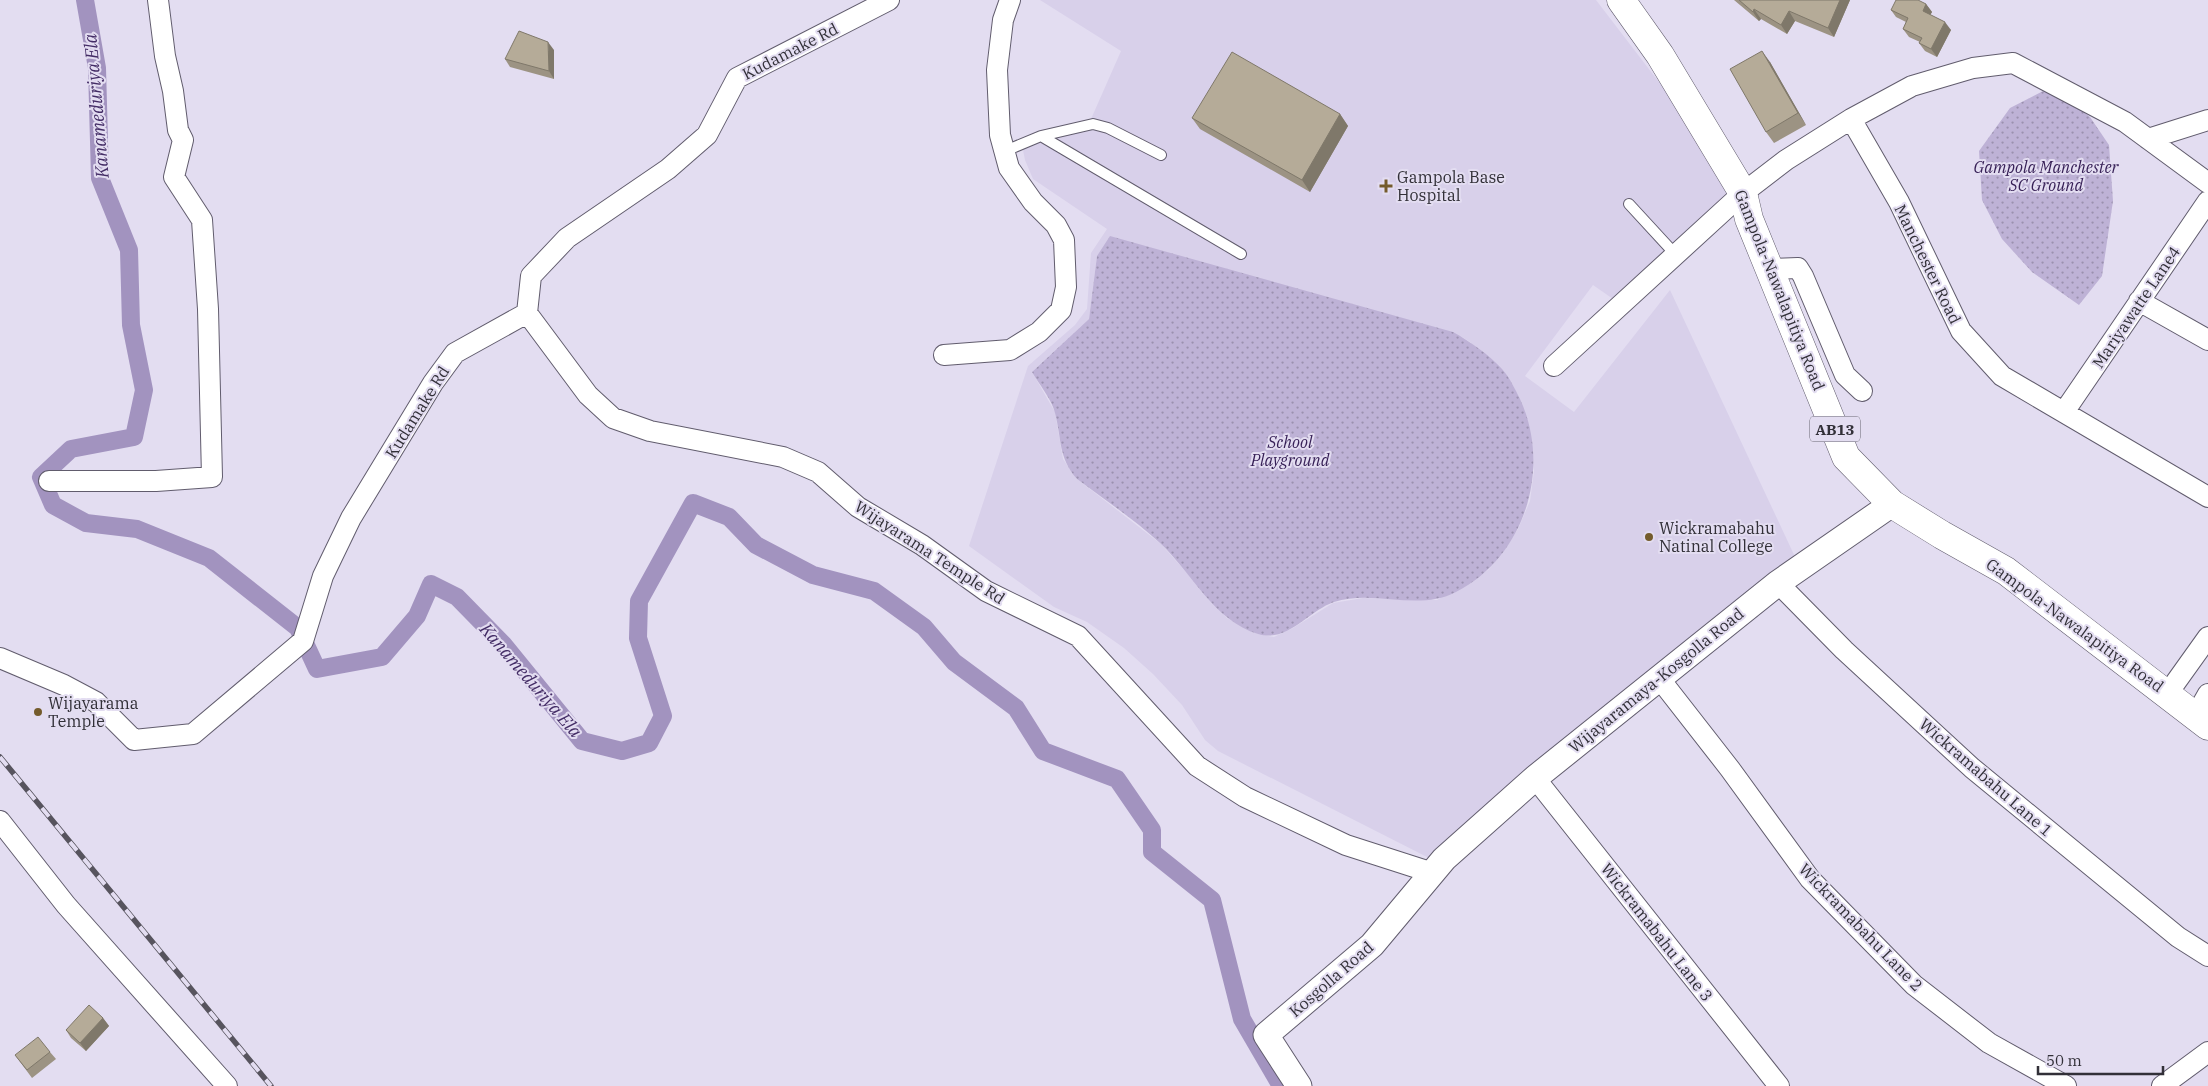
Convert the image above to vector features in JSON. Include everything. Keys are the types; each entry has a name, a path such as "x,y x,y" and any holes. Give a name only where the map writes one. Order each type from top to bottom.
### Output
{"main road":[{"name":"Gampola-Nawalapitiya Road","path":"1621,0 1660,55 1742,193 1749,219 1771,269 1846,457 1892,504 2006,571 2168,693 2204,712"}],"street":[{"path":"50,481 156,481 212,477 208,309 203,228 202,220 174,177 183,140 178,130 173,91 165,56 158,0"},
{"name":"Kudamake Rd","path":"0,658 64,685 96,702 134,740 193,734 303,641 323,576 351,518 434,383 455,354 527,313 531,276 567,238 668,169 707,134 737,78 889,0"},
{"path":"944,355 1010,350 1039,332 1061,310 1066,287 1064,240 1056,225 1033,202 1009,168 1000,136 997,70 1003,20 1010,0"},
{"path":"1554,366 1742,193 1786,160 1851,119 1912,86 1973,68 2013,63 2125,122 2208,183"},
{"name":"Manchester Road","path":"1851,119 1899,202 1961,331 2002,376 2208,498"},
{"path":"2148,139 2208,120"},
{"name":"Mariyawatte Lane4","path":"2064,412 2208,201"},
{"path":"1771,269 1798,268 1804,276 1845,375 1862,391"},
{"path":"2139,301 2208,340"},
{"name":"Wijayarama Temple Rd","path":"527,313 588,395 614,418 650,431 783,457 818,472 858,508 922,544 986,592 1078,636 1197,766 1245,796 1346,845 1433,873"},
{"name":"Wijayaramaya-Kosgolla Road","path":"1433,873 1444,859 1535,778 1659,678 1778,583 1892,504"},
{"name":"Wickramabahu Lane 1","path":"1778,583 1844,650 1972,768 2178,937 2208,956"},
{"path":"2168,693 2208,637"},
{"name":"Wickramabahu Lane 2","path":"1659,678 1730,770 1810,879 1914,985 1989,1043 2066,1086"},
{"name":"Wickramabahu Lane 3","path":"1535,778 1779,1086"},
{"path":"0,821 66,905 227,1086"},
{"name":"Kosgolla Road","path":"1299,1086 1266,1035 1372,945 1433,873"},
{"path":"2162,1086 2208,1052"}],"lane":[{"path":"1005,151 1041,136 1093,124 1108,128 1161,155"},
{"path":"1041,136 1241,254"},
{"path":"1629,204 1675,254"}],"shaded area":[{"path":"1040,0 1596,0 1668,94 1731,193 1626,308 1593,285 1525,376 1574,412 1670,290 1796,559 1431,859 1218,751 1205,740 1182,705 1153,674 1124,648 1087,622 1054,607 969,546 1028,366 1075,325 1087,309 1091,253 1107,229 1033,179 1025,160 1022,145 1091,119 1121,51","holes":["1097,256 1462,337 1503,371 1514,387 1524,410 1534,471 1530,501 1518,529 1502,554 1488,570 1437,600 1363,598 1333,603 1293,628 1274,637 1258,634 1227,618 1161,544 1077,479 1063,459 1055,412 1032,372 1089,319"]}],"green space":[{"name":"Gampola Manchester SC Ground","path":"2051,87 2090,117 2109,145 2113,201 2102,276 2079,305 2032,272 2002,239 1982,200 1979,151 2010,108"},
{"name":"School Playground","path":"1110,236 1453,332 1485,353 1505,372 1520,399 1529,426 1533,453 1532,481 1526,508 1515,534 1500,557 1480,576 1456,592 1441,598 1411,601 1365,598 1334,602 1315,612 1298,625 1279,634 1269,636 1242,628 1229,619 1205,595 1160,543 1077,479 1064,456 1053,408 1032,372 1089,319 1097,256"}],"building":[{"path":"1739,0 1840,0 1828,28 1789,11 1781,25 1754,9 1753,12"},
{"path":"1896,0 1918,0 1926,4 1923,11 1945,22 1931,49 1919,43 1922,38 1903,29 1908,18 1891,10"},
{"path":"519,31 548,42 549,71 505,59"},
{"path":"1762,51 1798,113 1766,132 1730,69"},
{"path":"1232,52 1340,114 1302,180 1192,118"},
{"path":"89,1005 103,1018 80,1043 66,1030"},
{"path":"38,1037 50,1052 27,1070 15,1055"}],"waterway":[{"name":"Kanameduriya Ela","path":"85,0 97,68 100,178 129,250 131,325 144,390 134,437 71,449 41,477 53,505 86,523 137,529 209,558 298,628 317,669 382,657 417,616 431,584 457,597 503,644 582,741 622,751 649,743 663,716 638,638 639,601 693,503 729,517 756,545 813,575 874,591 924,627 954,662 1016,708 1043,751 1117,779 1152,830 1152,852 1212,900 1242,1019 1281,1086"}],"railway":[{"path":"0,757 271,1086"}],"place":[{"name":"Gampola Base Hospital","path":"1386,186"},
{"name":"Wickramabahu Natinal College","path":"1649,537"},
{"name":"Wijayarama Temple","path":"38,712"}]}
